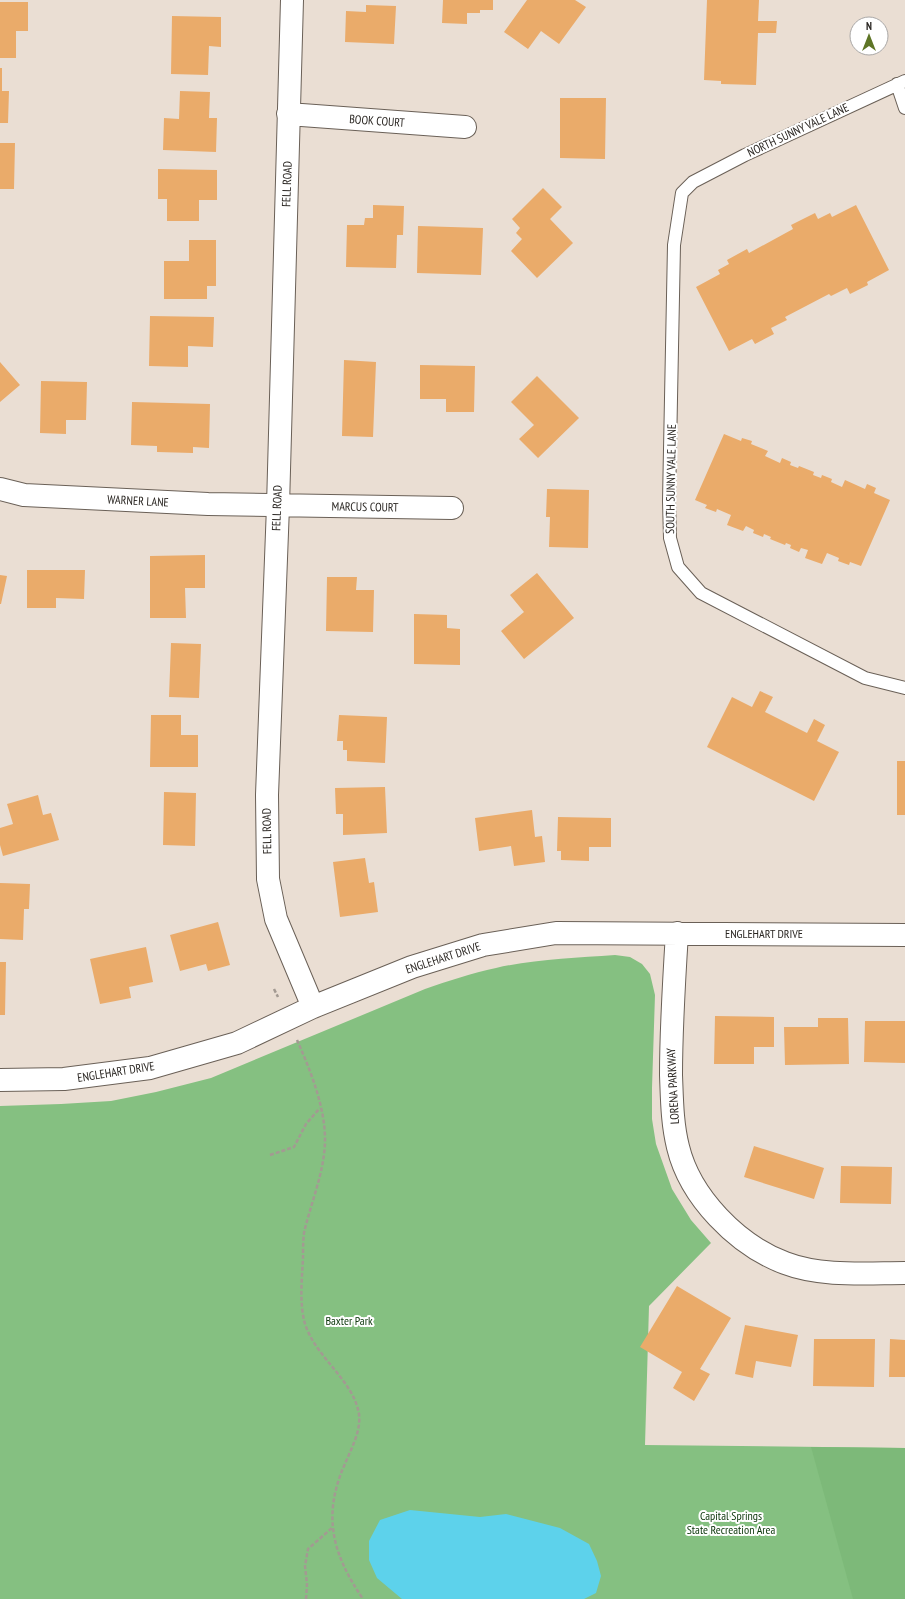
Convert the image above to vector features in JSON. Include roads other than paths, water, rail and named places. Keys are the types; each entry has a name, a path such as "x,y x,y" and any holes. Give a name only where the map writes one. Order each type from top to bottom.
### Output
{"street":[{"name":"FELL ROAD","path":"292,0 278,506 267,795 268,879 276,919 313,1007"},
{"name":"BOOK COURT","path":"288,114 465,127"},
{"name":"WARNER LANE","path":"0,489 24,495 278,506"},
{"name":"MARCUS COURT","path":"278,506 452,508"},
{"name":"ENGLEHART DRIVE","path":"0,1080 64,1080 150,1068 236,1043 313,1007 412,967 483,945 556,933 905,935"},
{"name":"LORENA PARKWAY","path":"678,933 671,1041 672,1110 678,1148 692,1182 717,1218 748,1244 785,1263 817,1271 851,1273 905,1273"}],"lane":[{"path":"901,82 905,108"},
{"name":"NORTH SUNNY VALE LANE","path":"693,182 745,155 901,82"},
{"name":"SOUTH SUNNY VALE LANE","path":"693,182 682,193 674,245 669,501 670,538 678,567 701,593 865,678 905,688"}],"water":[{"path":"410,1510 480,1517 506,1514 560,1528 589,1544 597,1561 601,1576 596,1593 584,1599 402,1599 377,1578 369,1560 369,1541 380,1520"}],"park label":[{"name":"Baxter Park","path":"349,1321"},
{"name":"Capital Springs State Recreation Area","path":"731,1523"}]}
